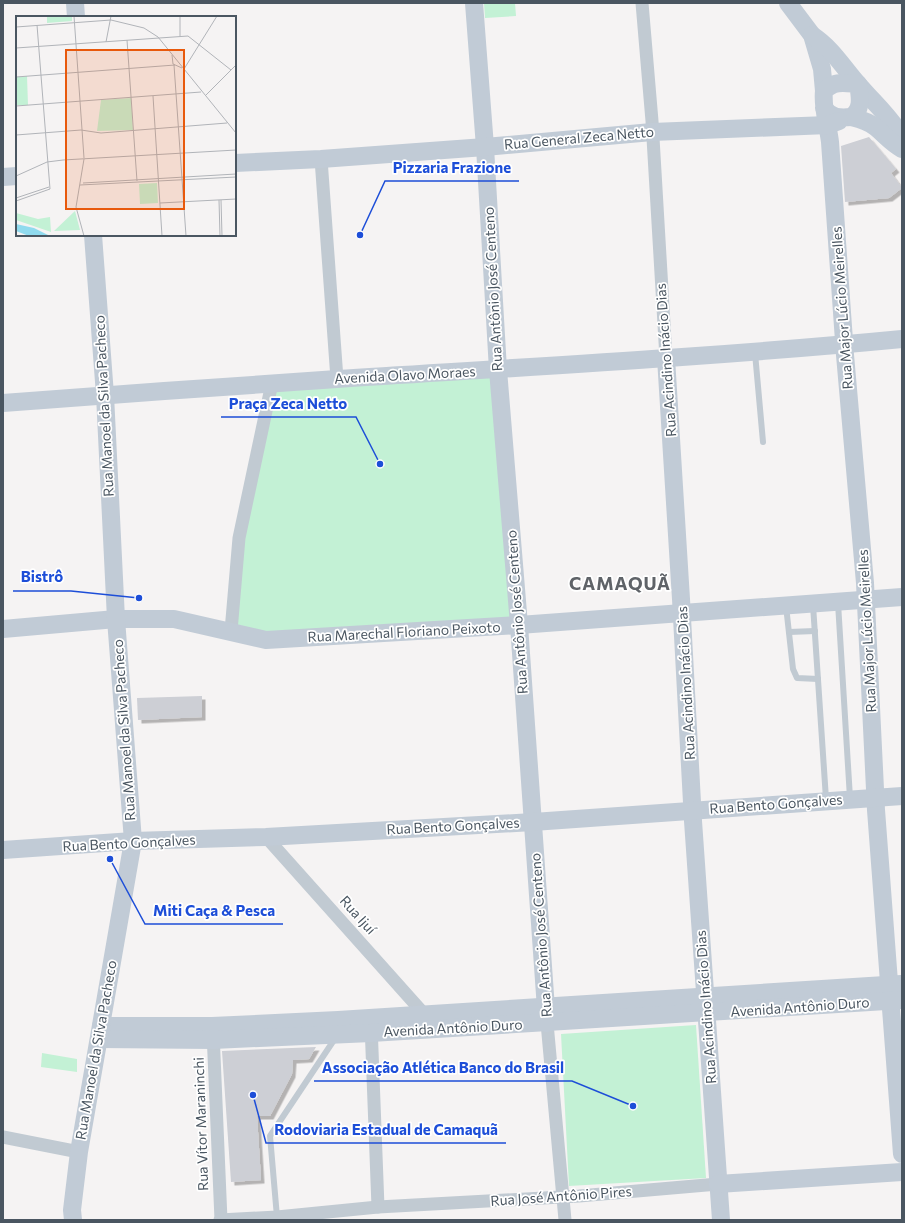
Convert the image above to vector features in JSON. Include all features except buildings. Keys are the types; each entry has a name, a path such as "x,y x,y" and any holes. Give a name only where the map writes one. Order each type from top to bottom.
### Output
{"street":[{"path":"75,3 76,16"},
{"name":"Rua Antônio José Centeno","path":"474,3 485,146 498,370 519,625 546,1015 565,1220"},
{"name":"Rua Acindino Inácio Dias","path":"642,3 652,132 693,810 721,1220"},
{"path":"788,3 812,35 830,49 858,84 886,114 902,137"},
{"name":"Rua Major Lúcio Meirelles","path":"812,35 822,69 866,599 876,798 896,992 902,1154"},
{"path":"825,108 828,86 839,82 858,84"},
{"path":"858,84 860,104 858,110 851,117 865,121 874,126 895,145 902,149"},
{"name":"Rua General Zeca Netto","path":"236,163 321,159 652,132 825,108 851,117"},
{"path":"321,159 337,379"},
{"path":"3,177 16,176"},
{"name":"Rua Manoel da Silva Pacheco","path":"73,1220 72,1210 79,1152 133,841 116,620 105,395 93,236"},
{"name":"Avenida Olavo Moraes","path":"3,403 337,379 498,370 845,345 902,339"},
{"path":"231,631 239,538 272,384"},
{"name":"Rua Marechal Floriano Peixoto","path":"3,629 116,620 174,619 266,640 519,625 902,597"},
{"name":"Rua Bento Gonçalves","path":"3,850 133,841 266,837 533,822 902,796"},
{"name":"Rua Ijuí","path":"266,837 425,1014"},
{"name":"Avenida Antônio Duro","path":"100,1032 213,1033 371,1026 896,992"},
{"name":"Avenida Antônio Duro","path":"371,1026 425,1014 546,1015"},
{"path":"371,1026 378,1207"},
{"name":"Rua Vítor Maraninchi","path":"213,1033 220,1220"},
{"path":"3,1137 79,1152"},
{"name":"Rua José Antônio Pires","path":"220,1220 277,1217 378,1207 563,1196 902,1172"}],"lane":[{"path":"755,351 763,442"},
{"path":"838,601 850,799"},
{"path":"813,603 826,801"},
{"path":"786,605 792,669 797,678 818,679"},
{"path":"789,632 815,631"},
{"path":"277,1217 270,1136 338,1027"}],"green space":[{"path":"484,3 515,3 516,16 485,18"},
{"path":"496,371 514,620 265,635 236,629 244,537 270,391"},
{"path":"696,1025 706,1178 569,1186 561,1034"},
{"path":"42,1053 77,1059 77,1072 41,1067"}],"place":[{"name":"Pizzaria Frazione","path":"360,235"},
{"name":"Praça Zeca Netto","path":"380,464"},
{"name":"Bistrô","path":"139,598"},
{"name":"Miti Caça & Pesca","path":"110,859"},
{"name":"Rodoviaria Estadual de Camaquã","path":"253,1095"},
{"name":"Associação Atlética Banco do Brasil","path":"633,1106"}],"district":[{"name":"CAMAQUÃ","path":"620,584"}]}
